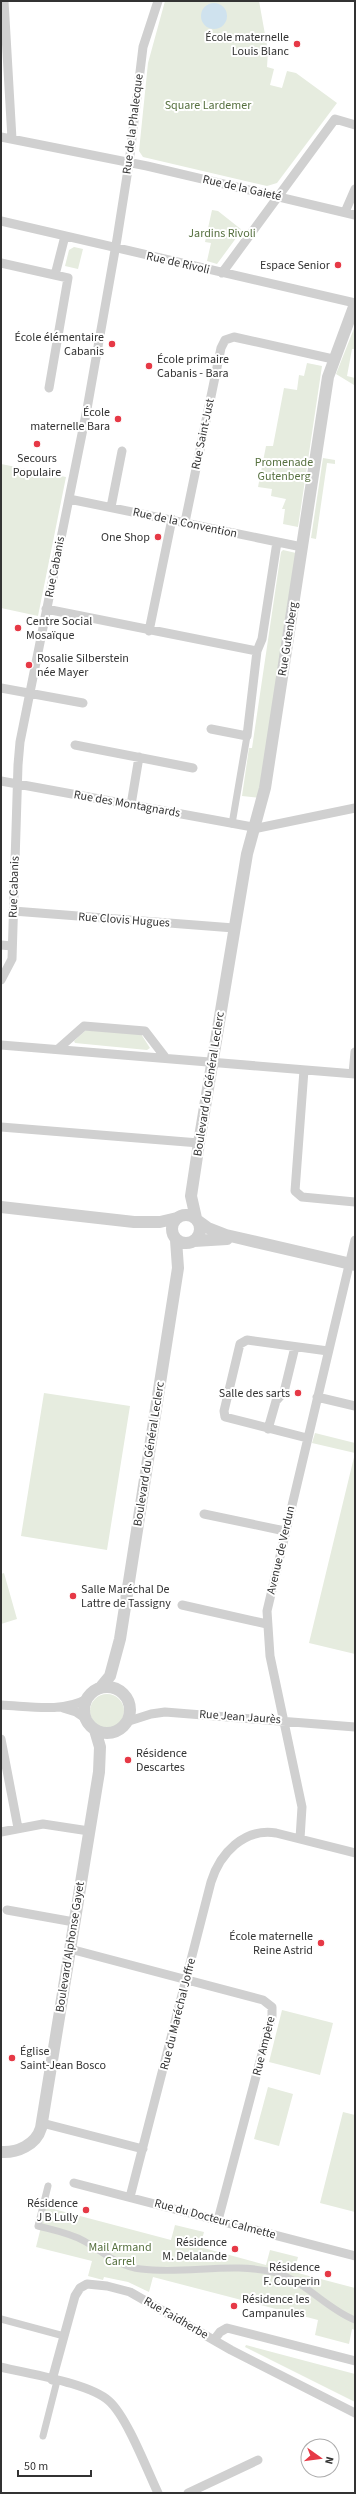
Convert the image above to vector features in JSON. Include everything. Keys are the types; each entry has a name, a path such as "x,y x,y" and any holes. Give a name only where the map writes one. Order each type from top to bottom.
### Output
{"street":[{"path":"3,1 12,139"},
{"name":"Rue de la Phalecque","path":"115,248 129,163 142,47 158,1"},
{"path":"222,273 276,196 335,119 355,125"},
{"name":"Rue de la Gaieté","path":"1,137 129,163 355,215"},
{"path":"345,212 355,189"},
{"name":"Rue de Rivoli","path":"1,221 355,304"},
{"path":"55,275 65,236"},
{"name":"Rue Cabanis","path":"1,980 12,959 19,749 69,499 115,248"},
{"path":"1,263 68,278 49,388"},
{"name":"Rue Gutenberg","path":"226,977 253,828 264,788 328,376 333,359 355,304"},
{"name":"Rue Saint-Just","path":"185,522 221,348 225,340 234,337 333,359"},
{"path":"111,507 122,451"},
{"name":"Rue de la Convention","path":"69,499 302,547"},
{"path":"148,631 172,520"},
{"path":"232,824 247,736 257,651 262,639 277,542"},
{"path":"46,609 148,631 257,651"},
{"path":"1,688 83,704"},
{"path":"211,729 247,736"},
{"path":"76,745 193,768"},
{"path":"131,804 139,757"},
{"name":"Rue des Montagnards","path":"1,781 131,804 253,828 279,826 355,808"},
{"name":"Rue Clovis Hugues","path":"13,911 234,928"},
{"path":"1,944 12,946"},
{"name":"Boulevard du Général Leclerc","path":"179,1217 191,1191 226,977"},
{"path":"58,1049 84,1026 145,1031 165,1057"},
{"path":"1,1045 165,1057 354,1074 355,1052"},
{"path":"304,1070 295,1191 302,1197 355,1202"},
{"path":"1,1127 199,1143"},
{"name":"Boulevard du Général Leclerc","path":"191,1191 197,1219"},
{"path":"1,1207 134,1222 160,1222 189,1215 212,1230 352,1264"},
{"path":"176,1239 172,1229 179,1217"},
{"path":"193,1242 200,1230 197,1219"},
{"path":"134,1222 159,1229 184,1243 214,1238 249,1240"},
{"name":"Boulevard du Général Leclerc","path":"100,1688 110,1676 120,1639 178,1268 176,1239"},
{"name":"Avenue de Verdun","path":"300,1839 302,1807 270,1656 267,1624 270,1593 328,1350 352,1264 355,1240"},
{"name":"Boulevard du Général Leclerc","path":"178,1268 193,1242"},
{"path":"307,1438 228,1419 224,1414 240,1344 247,1340 328,1350"},
{"path":"268,1428 276,1401 284,1392 295,1347"},
{"path":"317,1397 355,1406"},
{"path":"204,1514 285,1531"},
{"path":"182,1605 267,1624"},
{"name":"Boulevard du Général Leclerc","path":"120,1639 119,1678 126,1697"},
{"path":"1,1705 56,1707 74,1705 87,1699 100,1688 115,1688 126,1697 130,1710 126,1722 116,1731 107,1733 95,1730 85,1718 76,1712 56,1707"},
{"path":"85,1718 84,1708 87,1699"},
{"name":"Rue Jean Jaurès","path":"126,1722 151,1714 165,1712 355,1727"},
{"name":"Boulevard Alphonse Gayet","path":"1,2152 16,2151 31,2143 39,2133 42,2122 98,1772 99,1742 95,1730"},
{"name":"Boulevard Alphonse Gayet","path":"98,1772 107,1747 116,1731"},
{"path":"1,1739 18,1828"},
{"path":"1,1832 43,1824 89,1831"},
{"name":"Rue du Maréchal Joffre","path":"130,2197 214,1872 224,1855 241,1840 254,1835 271,1832 300,1839"},
{"path":"300,1839 355,1853"},
{"path":"7,1910 74,1922"},
{"name":"Rue Ampère","path":"70,1949 266,2001 273,2011 218,2220"},
{"path":"42,2122 143,2149"},
{"name":"Rue du Docteur Calmette","path":"74,2183 355,2256"},
{"path":"48,2186 38,2226 72,2236 123,2264 140,2269 245,2268 278,2274 295,2282 337,2311 355,2320"},
{"name":"Rue Faidherbe","path":"54,2381 76,2292 87,2284 92,2284 130,2292 214,2340 355,2413"},
{"path":"1,2320 64,2336"},
{"path":"214,2340 220,2332 227,2328 355,2361"},
{"path":"1,2367 94,2392 113,2405 122,2419 158,2493"},
{"path":"43,2436 54,2381"},
{"path":"188,2493 258,2460"}],"green space":[{"name":"Square Lardemer","path":"165,1 259,1 268,51 267,67 274,69 270,85 282,88 287,71 296,73 337,103 277,183 267,186 143,157 139,151 148,63"},
{"name":"Jardins Rivoli","path":"212,210 218,211 242,230 217,264 207,261 211,243 205,242"},
{"path":"74,247 83,249 78,269 65,266 69,250"},
{"path":"355,326 355,349 352,349 347,376 355,378 354,385 336,374"},
{"name":"Promenade Gutenberg","path":"307,363 322,366 298,527 283,524 285,509 282,509 286,499 271,496 272,489 258,487 266,446 273,446 284,388 297,390 299,375 304,376"},
{"path":"323,458 335,460 335,464 327,463 316,539 311,538"},
{"path":"1,464 66,477 38,616 1,608"},
{"path":"283,550 296,553 260,798 242,796 249,748 252,748 281,552"},
{"path":"86,1030 141,1034 150,1048 147,1050 75,1043 74,1041"},
{"path":"44,1393 130,1406 107,1550 21,1536"},
{"path":"315,1433 355,1443 355,1453 312,1443"},
{"path":"355,1453 355,1654 309,1643"},
{"path":"4,1573 17,1619 1,1624 1,1574"},
{"path":"110,1694 117,1696 122,1701 124,1711 122,1721 117,1726 104,1728 97,1726 92,1721 90,1708 92,1701 97,1696"},
{"path":"282,2010 333,2023 320,2075 269,2062"},
{"path":"268,2087 293,2094 279,2146 254,2139"},
{"path":"343,2112 355,2115 355,2212 320,2203"},
{"name":"Mail Armand Carrel","path":"46,2207 171,2240 175,2225 204,2232 200,2247 266,2265 270,2250 298,2257 294,2272 355,2288 355,2330 352,2329 349,2344 315,2335 318,2320 153,2277 149,2292 128,2282 104,2277 103,2280 88,2276 92,2261 36,2247"},
{"path":"246,2345 355,2374 355,2402 245,2347"}],"water":[{"path":"214,3 223,7 227,16 223,25 214,29 205,25 201,16 205,7"}],"place":[{"name":"École maternelle Louis Blanc","path":"297,44"},
{"name":"Espace Senior","path":"338,265"},
{"name":"École élémentaire Cabanis","path":"112,344"},
{"name":"École primaire Cabanis - Bara","path":"149,366"},
{"name":"École maternelle Bara","path":"118,419"},
{"name":"Secours Populaire","path":"37,444"},
{"name":"One Shop","path":"158,537"},
{"name":"Centre Social Mosaïque","path":"18,628"},
{"name":"Rosalie Silberstein née Mayer","path":"29,665"},
{"name":"Salle des sarts","path":"298,1393"},
{"name":"Salle Maréchal De Lattre de Tassigny","path":"73,1596"},
{"name":"Résidence Descartes","path":"128,1760"},
{"name":"École maternelle Reine Astrid","path":"321,1943"},
{"name":"Église Saint-Jean Bosco","path":"12,2058"},
{"name":"Résidence J B Lully","path":"86,2210"},
{"name":"Résidence M. Delalande","path":"235,2249"},
{"name":"Résidence F. Couperin","path":"328,2274"},
{"name":"Résidence les Campanules","path":"234,2306"}]}
